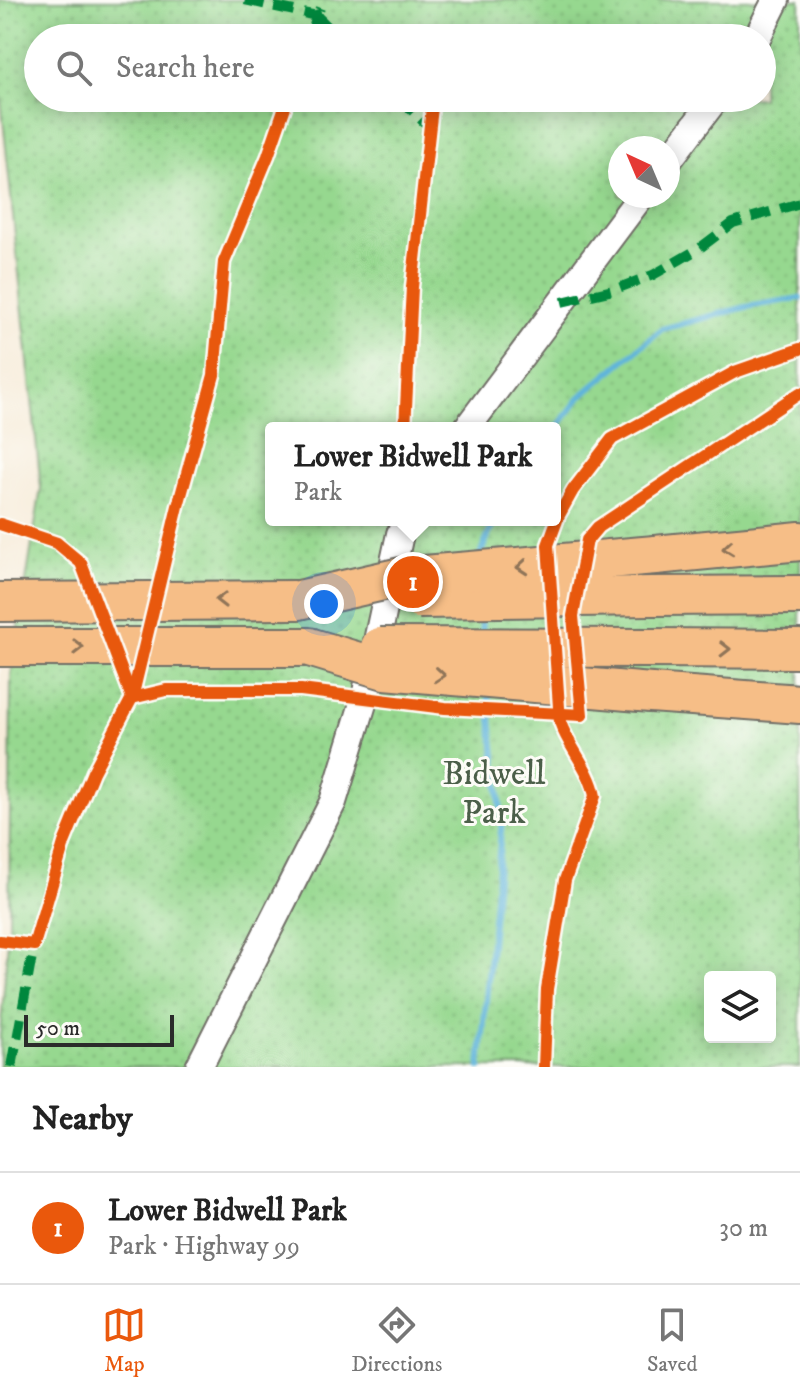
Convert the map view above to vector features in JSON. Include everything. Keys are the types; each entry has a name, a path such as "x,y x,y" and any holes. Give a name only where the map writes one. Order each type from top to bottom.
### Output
{"highway":[{"path":"299,600 401,577 800,541"},
{"path":"0,602 800,595"},
{"path":"0,647 800,649"},
{"path":"309,647 385,670 800,704"}],"street":[{"path":"764,24 776,0"},
{"path":"680,145 705,112"},
{"path":"472,422 632,208"},
{"path":"199,1067 333,802 365,697 404,526"}],"green space":[{"name":"Bidwell Park","path":"0,0 800,0 800,1067 0,1067 9,926 11,675 41,488 0,90"}],"waterway":[{"path":"561,422 581,396 662,329 746,307 800,298"},
{"path":"479,557 492,526"},
{"path":"480,611 483,636"},
{"path":"480,1067 502,820 488,691"}],"marked path":[{"path":"245,0 317,16 312,0"},
{"path":"314,24 320,8"},
{"path":"317,16 325,24"},
{"path":"413,112 430,128"},
{"path":"562,302 613,290 653,275 700,248 733,223 800,203"},
{"path":"12,1067 34,945"}],"cycle path":[{"path":"0,941 34,945 64,843 93,772 132,698 178,506 214,375 224,262 283,112"},
{"path":"405,422 412,287 431,112"},
{"path":"561,511 573,490 612,439 735,372 800,349"},
{"path":"132,698 166,690 301,690 445,708 582,715 573,616 587,540 598,527 800,393"},
{"path":"0,524 57,543 81,563 132,698"},
{"path":"544,1067 547,989 565,880 595,796 589,777 560,722 548,545 555,526"}],"place":[{"name":"Lower Bidwell Park","path":"413,582"}]}
